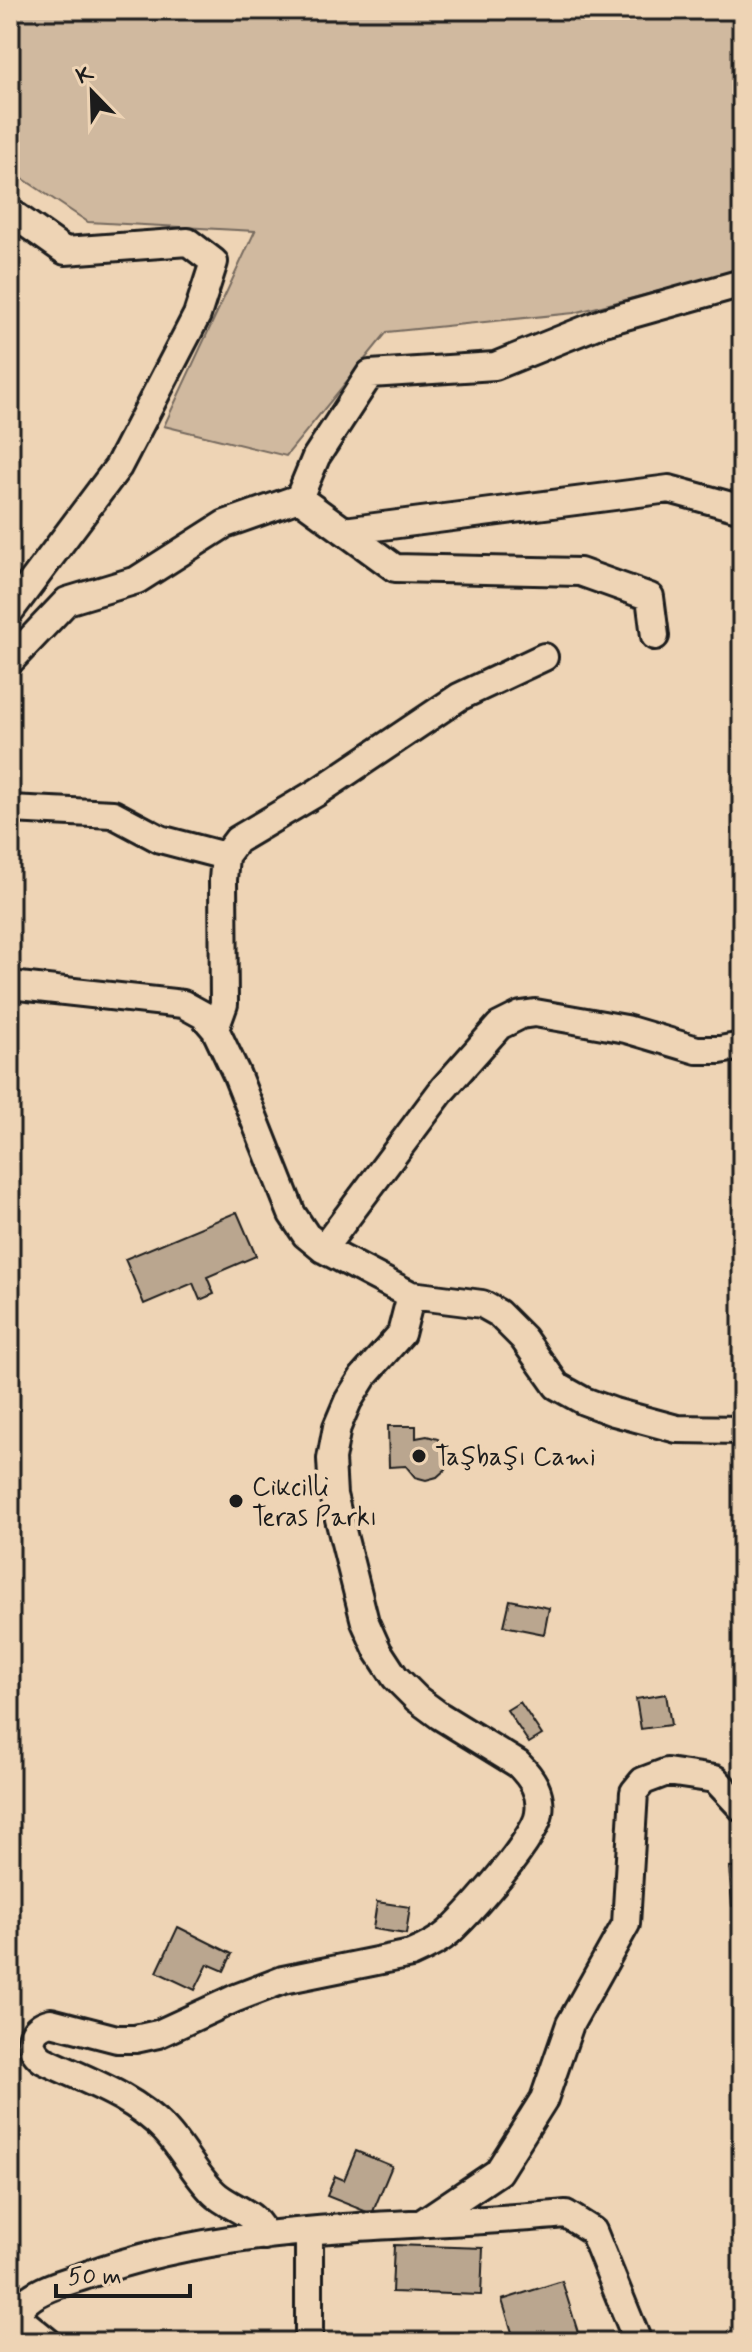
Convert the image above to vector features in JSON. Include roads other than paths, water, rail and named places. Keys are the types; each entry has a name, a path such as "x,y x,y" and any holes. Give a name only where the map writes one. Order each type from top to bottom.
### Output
{"street":[{"path":"10,212 65,251 188,242 214,262 197,315 118,467 10,611"},
{"path":"10,661 67,601 137,580 225,524 299,498 316,457 370,374 495,366 604,322 742,283"},
{"path":"344,531 669,489 742,509"},
{"path":"299,498 395,568 580,572 650,597 655,636"},
{"path":"215,1029 224,1004 225,856 237,840 316,793 459,697 544,657"},
{"path":"10,809 113,814 160,839 225,856"},
{"path":"10,985 183,1004 194,1008 215,1029 236,1073 292,1214 306,1235 323,1249 411,1295 482,1304 498,1313 523,1338 557,1386 584,1401 677,1429 742,1430"},
{"path":"323,1249 443,1089 499,1026 509,1019 535,1013 626,1029 697,1050 742,1046"},
{"path":"264,2236 259,2223 212,2191 165,2130 141,2109 118,2094 43,2060 20,2033 51,2022 117,2039 135,2039 158,2034 283,1980 411,1954 430,1946 448,1933 511,1864 539,1818 540,1802 530,1776 518,1764 417,1699 395,1677 378,1651 365,1622 333,1495 331,1459 337,1427 363,1377 401,1334 411,1295"},
{"path":"422,2223 498,2172 544,2099 570,2024 626,1924 634,1792 643,1781 667,1772 715,1779 742,1808"},
{"path":"48,2342 12,2317 27,2301 102,2269 152,2254 264,2236 566,2214 593,2231 638,2342"},
{"path":"309,2232 309,2342"}],"place":[{"name":"Taşbaşı Cami","path":"419,1456"},
{"name":"Cikcilli Teras Parkı","path":"236,1501"}]}
